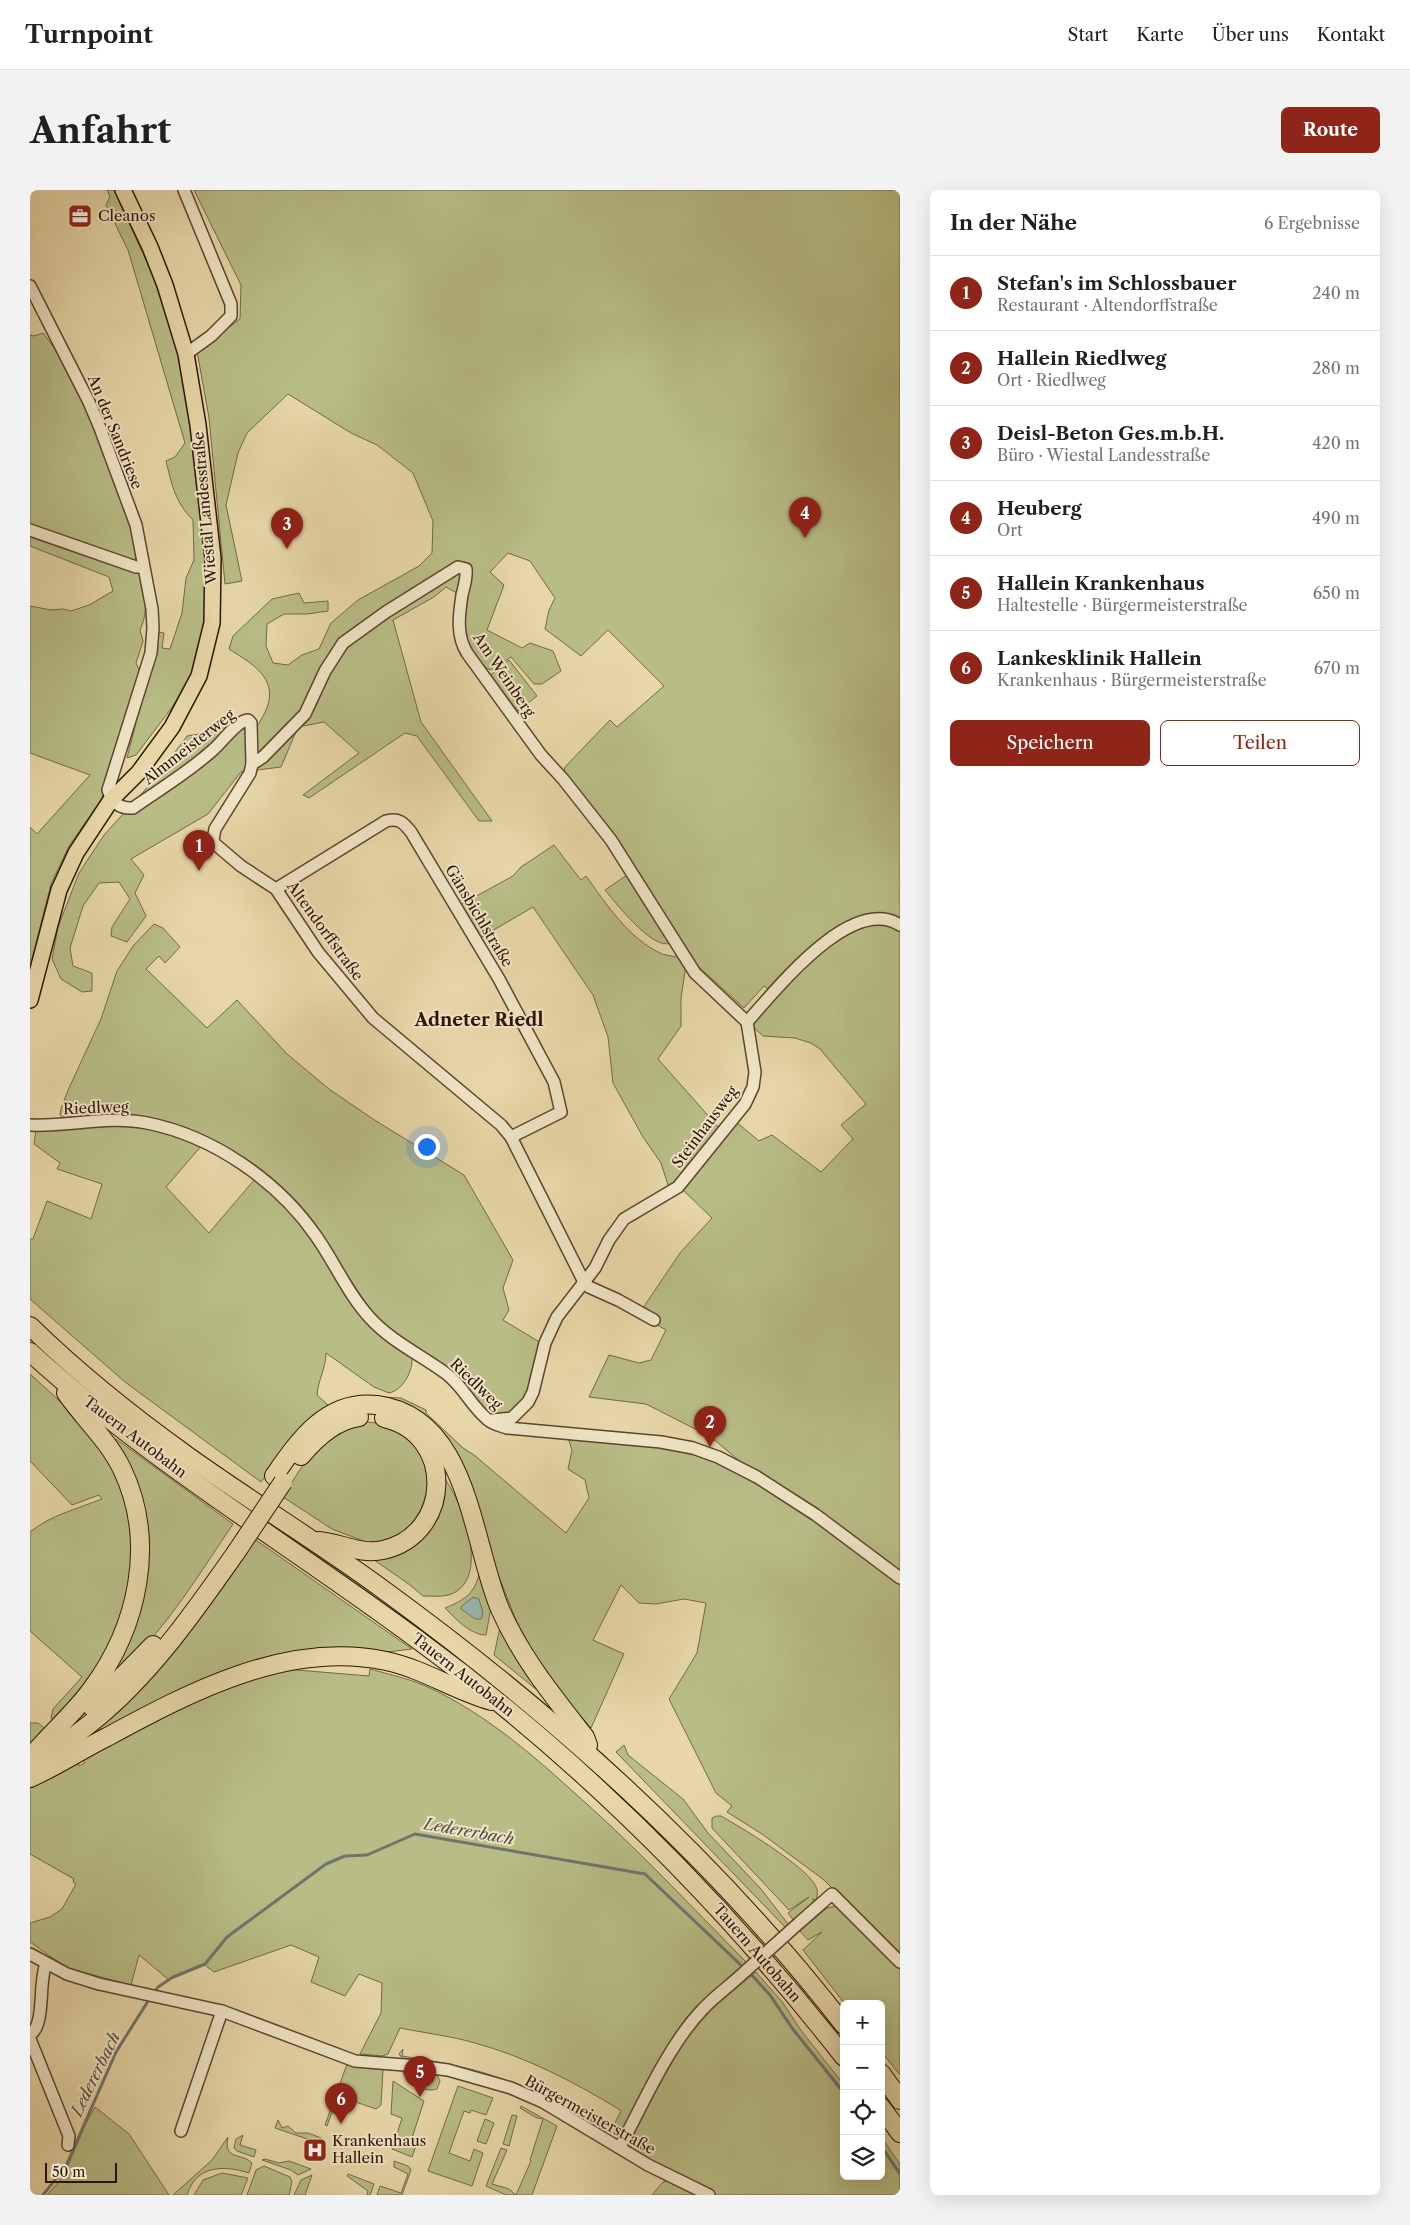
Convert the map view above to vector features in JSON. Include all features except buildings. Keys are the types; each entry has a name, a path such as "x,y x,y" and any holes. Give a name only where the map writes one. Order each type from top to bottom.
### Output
{"highway":[{"name":"Tauern Autobahn","path":"30,1326 68,1362 181,1451 380,1587 460,1647 561,1729 681,1841 764,1928 840,2020"},
{"name":"Tauern Autobahn","path":"30,1352 112,1422 418,1640 502,1704 561,1755 684,1872 752,1945 840,2052"},
{"path":"33,1754 90,1691 106,1667 129,1618 138,1582 141,1554 141,1535 137,1510 121,1468 108,1445 73,1404 48,1368"},
{"path":"279,1479 294,1447 309,1430 330,1414 344,1408 364,1405 385,1406 405,1412 424,1426 445,1449 459,1478 492,1589 521,1651 533,1670 585,1737 592,1757"},
{"path":"30,1772 103,1713 152,1663 182,1628 232,1547 279,1479 327,1430 351,1418 367,1416 391,1420 414,1433 431,1454 436,1467 436,1497 426,1522 408,1539 396,1546 380,1550 350,1549 330,1542 311,1540"},
{"path":"33,1754 69,1728 146,1652 232,1547"},
{"path":"30,1778 137,1721 204,1689 255,1670 297,1660 337,1655 386,1661 425,1673 469,1694 502,1704"},
{"path":"885,2079 900,2100"},
{"path":"885,2112 900,2133"}],"main road":[{"name":"Wiestal Landesstraße","path":"30,1000 59,890 76,853 111,800 139,772 172,727 199,676 212,622 213,558 198,425 186,354 162,277 123,190"}],"street":[{"path":"184,190 231,304 231,316 211,336 186,354"},
{"name":"An der Sandriese","path":"30,286 89,402 100,428 136,525 152,609 151,652 108,790 111,800"},
{"path":"30,530 136,567 143,567"},
{"name":"Am Weinberg","path":"252,764 263,757 305,714 325,671 343,643 386,612 458,566 466,569 467,576 462,595 458,633 460,642 466,652 541,755 563,779 611,840 695,972 747,1022"},
{"name":"Almmeisterweg","path":"111,800 120,807 133,808 192,767 214,750 244,720 248,720 252,726 252,764 250,773 239,794 215,829 213,840"},
{"name":"Gänsbichlstraße","path":"276,889 386,821 398,819 403,822 411,832 499,978 554,1082 561,1112 511,1137"},
{"name":"Altendorffstraße","path":"213,840 241,866 276,889 318,952 373,1018 501,1125 511,1137 584,1282"},
{"path":"747,1022 809,956 852,924 869,918 883,918 900,925"},
{"name":"Steinhausweg","path":"488,1420 512,1418 528,1402 535,1384 545,1343 557,1317 584,1282 624,1219 678,1187 745,1104 753,1087 755,1072 747,1022"},
{"name":"Riedlweg","path":"30,1125 54,1125 108,1119 145,1122 195,1138 229,1156 278,1193 306,1222 349,1290 371,1319 401,1344 452,1379 488,1420 507,1428 661,1442 692,1448 718,1457 757,1477 816,1515 900,1578"},
{"path":"584,1282 589,1287 618,1300 654,1320"},
{"path":"620,2147 648,2093 688,2027 702,2010 832,1894 900,1962"},
{"name":"Bürgermeisterstraße","path":"30,1954 67,1974 98,1984 152,1994 222,2011 355,2061 448,2070 511,2088 543,2102 648,2165 709,2195"},
{"path":"30,2034 34,2032 37,2025 41,2004 41,1981 46,1964"},
{"path":"181,2131 222,2011"},
{"path":"30,2039 70,2136 68,2145"}],"green space":[{"path":"107,190 114,190 152,273 183,368 201,512 206,578 206,623 194,669 173,706 136,755 127,758 159,632 164,633 162,648 170,649 182,613 186,578 194,560 193,520 178,500 166,461 175,457 185,443 128,250 106,205 110,197"},
{"path":"194,190 900,190 900,922 880,915 859,917 770,991 764,986 744,1008 700,968 697,970 564,772 565,767 610,720 617,727 664,686 608,630 581,656 545,629 549,610 555,598 530,561 508,553 490,572 504,585 487,630 522,648 530,643 553,651 561,671 542,684 534,684 511,657 491,670 486,668 464,643 464,597 446,587 434,597 393,620 421,722 492,821 479,821 417,736 405,733 309,798 303,795 359,753 324,722 298,727 281,767 241,772 208,814 131,859 144,875 135,893 146,916 127,942 111,936 112,927 130,899 119,882 99,883 83,906 70,948 73,966 92,973 92,991 82,992 61,979 52,959 58,927 79,873 104,835 154,780 187,736 212,732 223,724 254,732 265,713 269,701 267,683 258,669 229,649 233,636 272,599 299,593 304,603 328,601 328,611 307,614 284,614 267,624 266,646 273,663 288,665 302,655 319,649 331,623 358,600 419,566 432,553 433,521 413,473 377,445 351,433 288,394 247,433 238,453 226,505 242,581 225,584 209,418 197,351 240,319 241,285"},
{"path":"43,333 73,380 90,414 104,449 122,500 138,558 131,561 30,525 30,335 34,336"},
{"path":"30,534 141,573 144,588 145,616 140,630 143,641 136,663 141,674 101,800 69,846 51,884 30,967 30,827 37,834 90,775 30,753 30,606 71,611 89,605 113,591 109,577 30,546"},
{"path":"509,660 537,696 518,711 489,676"},
{"path":"554,845 581,880 586,876 620,920 639,940 662,954 681,958 686,965 681,998 681,1026 658,1059 720,1129 688,1171 669,1188 661,1163 643,1137 613,1083 608,1037 593,995 533,907 480,938 460,905 513,876 521,867"},
{"path":"630,873 671,943 663,944 645,933 626,915 605,890"},
{"path":"867,921 900,929 900,1574 750,1470 711,1437 646,1404 589,1397 609,1355 639,1363 651,1360 666,1330 654,1323 643,1308 680,1253 712,1218 682,1189 735,1121 759,1141 772,1135 821,1172 853,1139 841,1125 866,1104 820,1049 811,1043 795,1038 763,1036 750,1024 782,988 827,946"},
{"path":"154,924 163,928 180,947 165,963 159,956 146,969 207,1028 237,1000 287,1054 329,1089 376,1121 464,1175 513,1260 503,1288 509,1310 503,1320 541,1343 536,1368 527,1396 520,1407 511,1414 499,1417 485,1413 417,1351 372,1316 345,1275 254,1169 151,1121 149,1118 134,1115 129,1118 67,1119 60,1115 69,1088 101,1019 117,971 133,946"},
{"path":"140,1125 202,1145 166,1187 209,1233 255,1179 279,1199 298,1220 332,1267 331,1271 340,1285 412,1358 411,1369 403,1384 389,1393 374,1387 326,1353 317,1395 331,1408 293,1438 261,1482 125,1382 30,1299 30,1239 33,1239 47,1201 91,1219 102,1184 57,1169 60,1163 34,1144 36,1130"},
{"path":"30,1374 62,1403 95,1439 119,1477 130,1508 132,1569 126,1609 98,1668 55,1724 51,1718 53,1709 82,1677 30,1631 30,1532 55,1517 102,1499 99,1495 72,1505 30,1461"},
{"path":"380,1397 401,1398 426,1410 426,1413 463,1448 474,1455 566,1533 589,1498 585,1480 568,1469 572,1450 567,1435 695,1451 758,1481 900,1581 900,1956 824,1880 762,1834 727,1812 732,1806 716,1793 669,1699 697,1653 706,1603 684,1599 656,1604 639,1603 621,1585 593,1640 624,1654 591,1728 552,1683 537,1660 516,1620 497,1572 467,1478"},
{"path":"368,1422 390,1425 408,1436 424,1454 431,1495 418,1520 395,1540 374,1545 332,1529 283,1497 308,1459 326,1440 352,1426"},
{"path":"116,1439 233,1524 183,1599 155,1635 121,1671 97,1689 145,1573 113,1442"},
{"path":"441,1474 456,1498 463,1515 471,1550 471,1567 466,1581 457,1591 445,1596 423,1596 367,1555 417,1538"},
{"path":"253,1538 412,1649 379,1653 295,1654 81,1744 80,1740"},
{"path":"479,1573 491,1607 486,1635 469,1629 445,1608 463,1599 472,1591"},
{"path":"501,1623 542,1694 494,1655"},
{"path":"285,1669 369,1676 370,1669 424,1686 451,1699 487,1721 553,1774 615,1830 747,1963 686,2020 619,2134 614,2134 613,2127 621,2111 617,2108 583,2088 548,2071 512,2055 475,2043 400,2028 388,2054 382,2056 360,2054 381,2013 382,1983 359,1974 345,1996 311,1982 319,1957 291,1945 214,1972 205,1965 169,1980 139,1955 131,1985 67,1968 30,1942 30,1923 50,1917 62,1909 76,1884 73,1882 74,1879 30,1854 30,1787 77,1762 79,1766 85,1763 82,1759 103,1746 225,1687"},
{"path":"30,1723 38,1723 47,1730 30,1745"},
{"path":"624,1745 628,1755 683,1799 708,1833 761,1889 788,1924 785,1927 616,1752"},
{"path":"721,1816 772,1848 799,1867 815,1885 817,1896 816,1900 812,1899 816,1902 795,1922 788,1913 809,1897 789,1910 712,1828 712,1818"},
{"path":"836,1906 900,1965 900,2075 885,2056 885,2000 842,2000 803,1950 822,1932 808,1940 800,1931 827,1908"},
{"path":"756,1972 783,2003 800,2029 840,2080 840,2180 885,2180 885,2143 900,2164 900,2195 713,2195 632,2152 630,2139 634,2129 683,2038 707,2010"},
{"path":"403,2049 402,2056 483,2072 528,2089 561,2105 565,2099 566,2104 560,2107 459,2068 402,2058 399,2054"},
{"path":"347,2064 383,2070 381,2105 376,2109 338,2096 327,2126 325,2125"},
{"path":"404,2070 436,2073 440,2081 437,2089 427,2090 413,2084 403,2073"},
{"path":"393,2081 424,2101 411,2141 417,2143 412,2157 392,2149 402,2118 391,2114"},
{"path":"458,2086 493,2098 486,2115 471,2110 470,2113 464,2111 449,2153 470,2161 474,2149 483,2153 472,2186 428,2171"},
{"path":"521,2106 557,2126 532,2195 516,2195 531,2161 543,2119 537,2118 520,2108"},
{"path":"95,2107 129,2134 169,2195 47,2195 63,2177 86,2123"},
{"path":"512,2115 517,2116 509,2146 503,2144"},
{"path":"485,2119 494,2123 486,2144 477,2141"},
{"path":"278,2120 282,2128 288,2126 296,2133 308,2133 321,2138 319,2143 275,2128"},
{"path":"243,2135 240,2145 256,2150 254,2157 237,2151 234,2148 236,2139"},
{"path":"228,2137 227,2145 230,2153 252,2163 249,2173 230,2169 212,2170 197,2178 191,2185 187,2195 173,2195 212,2160"},
{"path":"501,2148 507,2150 492,2184 509,2189 516,2195 506,2195 486,2186"},
{"path":"265,2159 279,2163 289,2161 311,2169 298,2175 291,2170 262,2160"},
{"path":"394,2161 408,2166 411,2170 402,2195 377,2195 380,2186 401,2193 408,2174 394,2167"},
{"path":"264,2166 290,2177 292,2182 289,2195 247,2195 256,2170"},
{"path":"222,2173 248,2178 241,2195 194,2195 203,2180"},
{"path":"348,2174 374,2184 370,2195 367,2195 368,2191 347,2176"},
{"path":"312,2175 305,2195 294,2195 301,2180"},
{"path":"673,2180 701,2195 652,2195 663,2182"}],"water":[{"path":"473,1597 479,1599 483,1613 481,1619 475,1619 461,1609"}],"waterway":[{"name":"Ledererbach","path":"154,1993 158,1987 173,1977 205,1964 227,1937 326,1864 345,1856 367,1855 415,1834 645,1874 744,1968"},
{"name":"Ledererbach","path":"749,1972 770,1995 792,2028 842,2090"},
{"name":"Ledererbach","path":"43,2195 66,2166 116,2052 150,1998"},
{"name":"Ledererbach","path":"885,2152 900,2174"}],"place":[{"name":"Cleanos","path":"80,216"},
{"name":"Heuberg","path":"805,538"},
{"name":"Deisl-Beton Ges.m.b.H.","path":"287,549"},
{"name":"Stefan's im Schlossbauer","path":"199,871"},
{"name":"Hallein Riedlweg","path":"710,1447"},
{"name":"Hallein Krankenhaus","path":"420,2097"},
{"name":"Lankesklinik Hallein","path":"341,2124"},
{"name":"Krankenhaus Hallein","path":"315,2150"}],"district":[{"name":"Adneter Riedl","path":"479,1020"}]}
